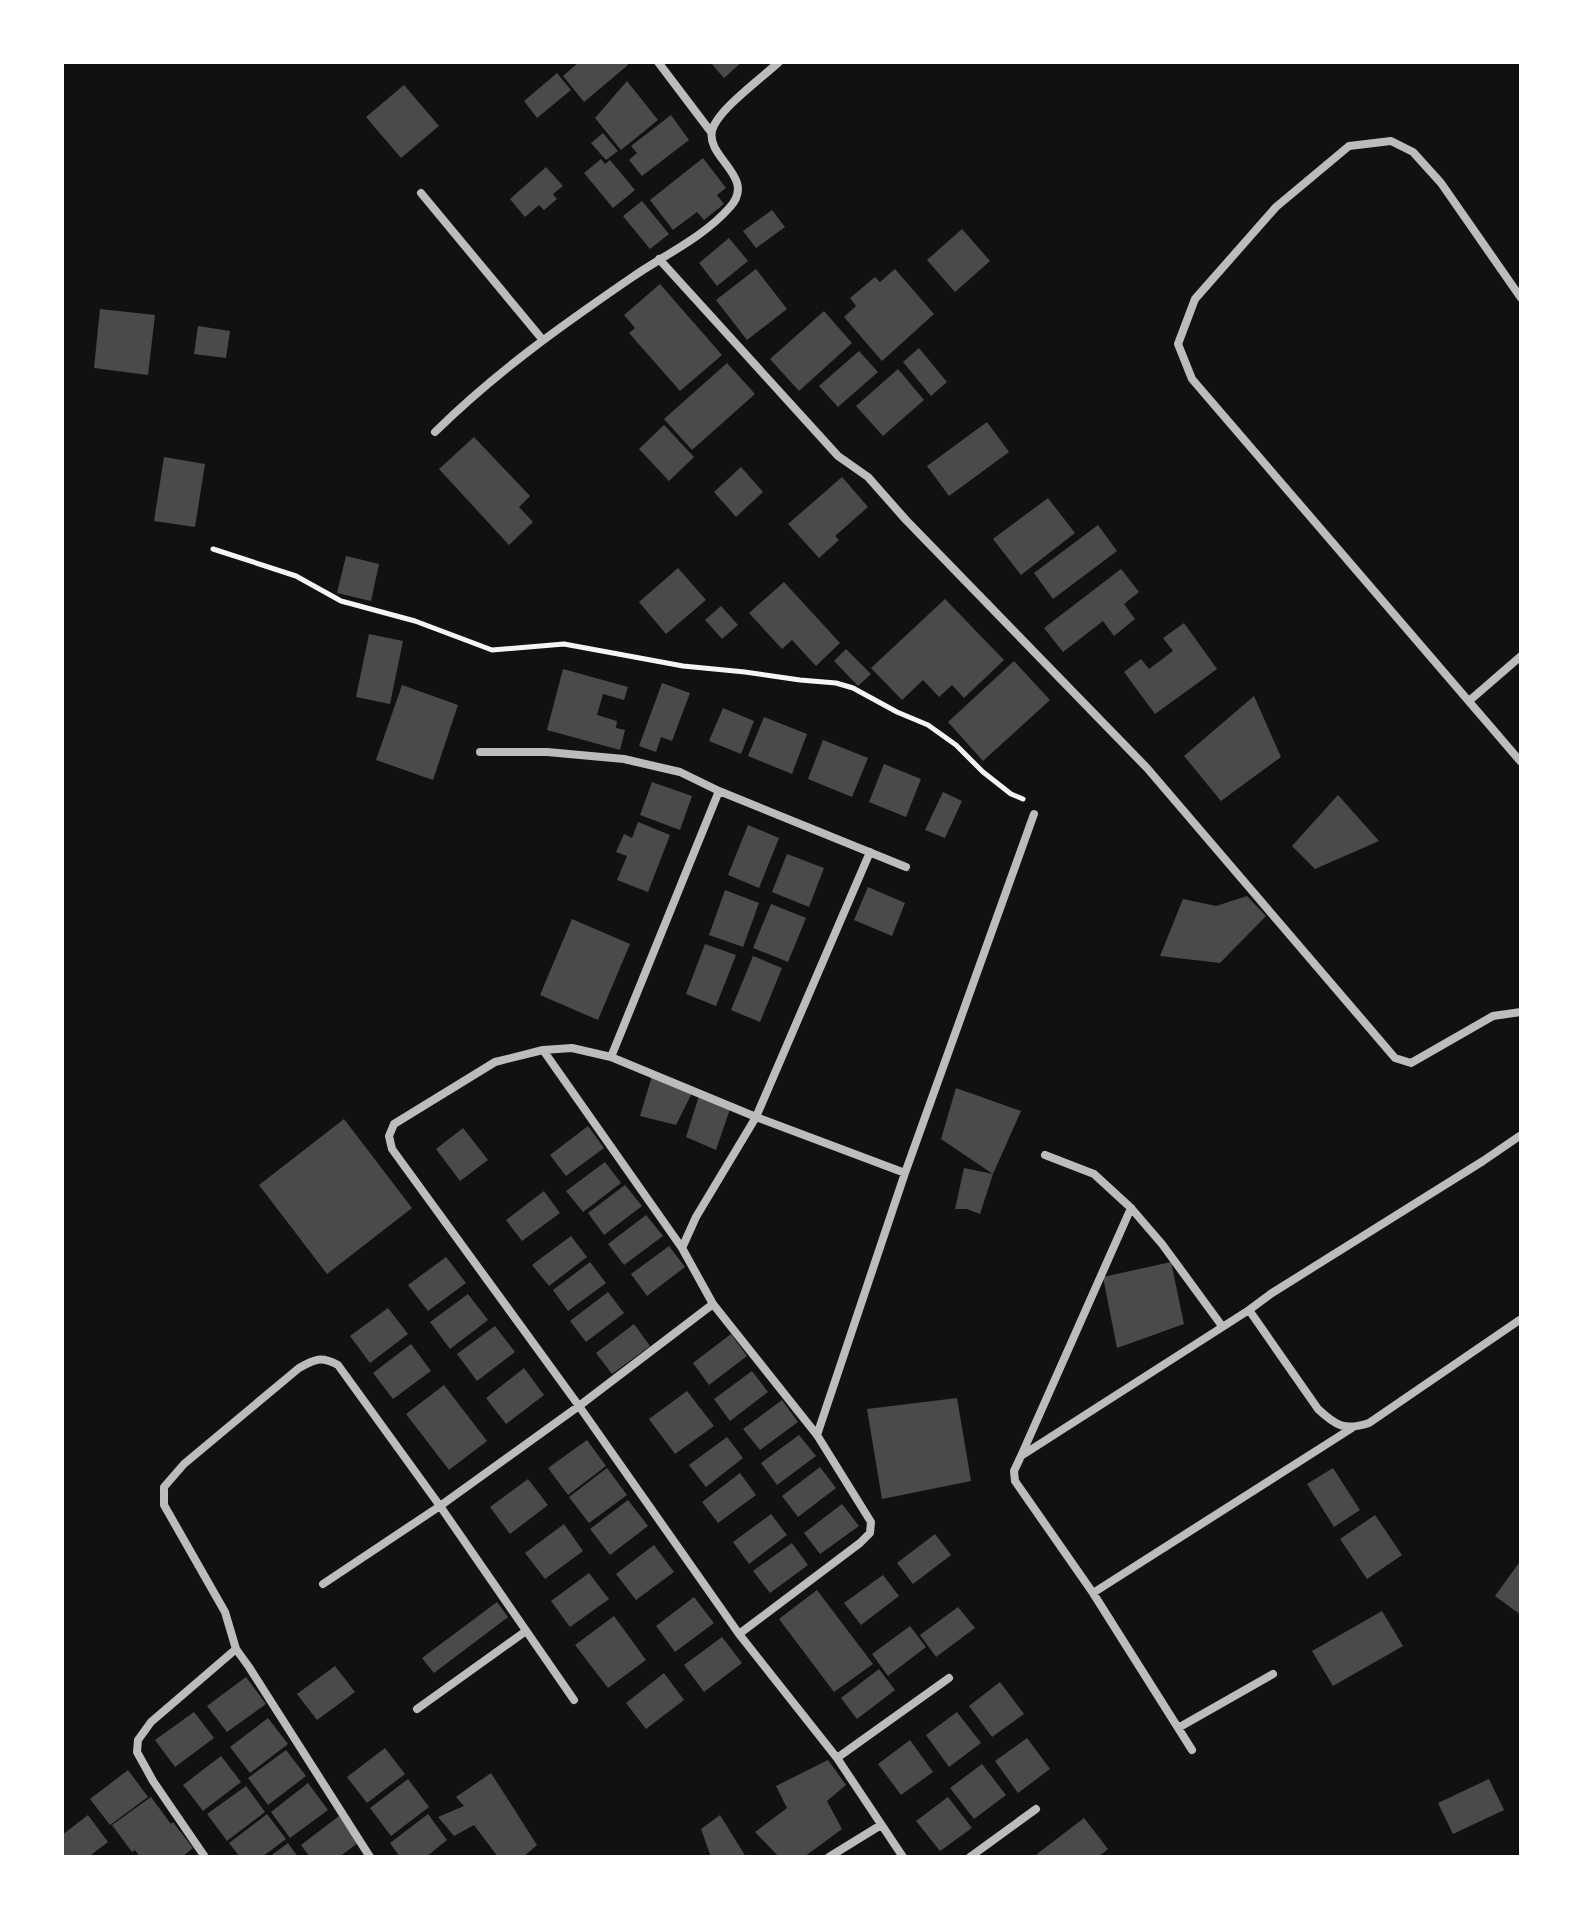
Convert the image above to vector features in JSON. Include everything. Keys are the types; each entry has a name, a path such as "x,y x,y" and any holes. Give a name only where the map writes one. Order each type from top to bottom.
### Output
{"street":[{"path":"435,432 542,339 699,234 731,206 738,195 738,182 714,144 711,132 658,62"},
{"path":"711,132 720,115 779,62"},
{"path":"1521,298 1441,183 1413,152 1391,141 1349,146 1276,207 1195,299 1178,344 1192,379 1521,762"},
{"path":"421,193 542,339"},
{"path":"659,259 838,456 868,477 1147,768 1395,1058 1411,1063 1493,1016 1521,1012"},
{"path":"1469,701 1521,656"},
{"path":"480,752 547,752 624,759 680,772 719,791 906,867"},
{"path":"611,1057 719,791"},
{"path":"817,1435 905,1173 1034,814"},
{"path":"682,1248 696,1217 756,1117 870,852"},
{"path":"903,1857 837,1758 739,1634 579,1406 392,1149 389,1136 394,1124 495,1062 543,1050 572,1048 611,1057 756,1117 905,1173"},
{"path":"543,1050 682,1248 713,1304 817,1435 871,1522 870,1533 860,1543 739,1634"},
{"path":"1021,1456 1521,1135"},
{"path":"1045,1155 1094,1174 1131,1208 1162,1244 1222,1326"},
{"path":"1131,1208 1014,1471 1015,1481 1093,1593 1192,1750"},
{"path":"323,1584 440,1506 713,1304"},
{"path":"1249,1310 1318,1409 1331,1422 1352,1428"},
{"path":"1093,1593 1352,1428 1369,1423 1521,1319"},
{"path":"370,1857 236,1649 225,1612 164,1505 164,1487 184,1464 299,1368 313,1360 326,1359 338,1365 574,1700"},
{"path":"417,1709 526,1631"},
{"path":"205,1857 153,1781 137,1752 138,1740 151,1722 236,1649"},
{"path":"1178,1728 1273,1674"},
{"path":"837,1758 949,1678"},
{"path":"970,1857 1036,1809"},
{"path":"829,1857 881,1825"}],"path":[{"path":"213,549 296,576 341,601 415,621 492,650 564,644 683,666 836,683 853,688 928,725 956,745 1011,794 1028,801 1033,806 1034,814"}],"building":[{"path":"579,62 626,62 628,65 584,102 563,76"},
{"path":"710,62 742,62 724,78"},
{"path":"557,73 571,90 537,118 524,101"},
{"path":"627,81 658,120 621,150 595,118"},
{"path":"404,85 439,126 401,158 366,117"},
{"path":"671,115 689,140 642,176 629,160 637,153 631,146"},
{"path":"603,133 618,151 606,160 591,143"},
{"path":"703,158 726,188 717,195 724,204 704,220 697,212 673,230 650,200"},
{"path":"601,159 605,164 610,160 635,190 613,208 584,173"},
{"path":"546,167 563,186 553,194 557,199 544,210 539,205 525,217 510,199"},
{"path":"642,201 669,234 650,249 623,216"},
{"path":"772,210 785,227 756,248 743,231"},
{"path":"962,229 990,261 955,292 927,260"},
{"path":"729,238 748,261 717,286 699,263"},
{"path":"756,269 787,309 747,340 716,300"},
{"path":"895,269 934,314 882,361 844,317 856,306 850,298 875,277 880,282"},
{"path":"660,284 722,355 680,391 629,333 635,328 624,315"},
{"path":"100,309 155,315 148,375 94,368"},
{"path":"824,311 852,343 799,391 770,359"},
{"path":"198,326 230,331 226,358 194,354"},
{"path":"919,348 947,382 931,396 903,362"},
{"path":"859,351 878,372 838,407 819,386"},
{"path":"727,363 755,394 692,450 664,419"},
{"path":"898,369 924,400 883,436 856,406"},
{"path":"987,422 1009,452 949,496 927,466"},
{"path":"664,425 694,457 669,481 639,449"},
{"path":"474,437 530,496 519,507 533,522 509,545 439,469"},
{"path":"164,457 205,464 195,527 154,521"},
{"path":"741,467 763,492 736,517 714,492"},
{"path":"842,477 868,507 835,536 839,540 819,558 788,524"},
{"path":"1048,498 1075,533 1021,575 993,539"},
{"path":"1098,525 1117,551 1053,599 1034,573"},
{"path":"346,556 379,564 371,601 337,593"},
{"path":"678,568 706,600 666,634 639,602"},
{"path":"1121,569 1139,592 1124,604 1135,619 1114,636 1103,621 1063,652 1044,628"},
{"path":"784,582 840,643 816,666 792,640 782,649 749,613"},
{"path":"945,599 1004,660 964,698 952,685 939,697 923,680 902,700 871,668"},
{"path":"721,606 738,625 722,639 705,620"},
{"path":"1184,623 1217,669 1155,714 1124,672 1141,659 1149,669 1173,651 1163,638"},
{"path":"369,634 403,641 390,704 356,697"},
{"path":"846,649 871,674 858,686 834,661"},
{"path":"1014,661 1050,700 983,761 948,722"},
{"path":"563,669 628,687 624,700 603,694 597,715 617,721 616,728 625,730 620,750 547,730"},
{"path":"662,683 690,693 672,741 661,737 656,752 639,746"},
{"path":"402,685 458,705 433,780 376,760"},
{"path":"1254,696 1281,757 1221,801 1184,756"},
{"path":"723,708 754,721 741,754 709,741"},
{"path":"764,717 807,734 792,774 748,756"},
{"path":"823,740 868,758 852,797 808,779"},
{"path":"884,764 921,779 906,817 869,802"},
{"path":"652,782 692,796 680,830 640,815"},
{"path":"943,792 962,801 945,838 925,830"},
{"path":"1338,795 1379,841 1315,869 1292,846"},
{"path":"638,822 670,835 648,892 617,880 627,856 616,852 624,834 632,838"},
{"path":"748,825 779,838 759,888 728,875"},
{"path":"787,854 824,868 809,907 772,892"},
{"path":"868,887 905,903 892,936 854,920"},
{"path":"725,890 759,903 743,947 709,935"},
{"path":"1247,896 1266,916 1220,963 1160,956 1183,899 1216,906"},
{"path":"771,904 806,918 788,962 753,948"},
{"path":"572,919 630,944 598,1020 540,995"},
{"path":"705,944 736,955 716,1006 686,994"},
{"path":"753,956 782,968 760,1022 731,1010"},
{"path":"652,1076 692,1093 676,1125 640,1116"},
{"path":"956,1088 1021,1111 993,1174 941,1139"},
{"path":"699,1096 730,1109 716,1150 686,1137"},
{"path":"344,1119 412,1208 327,1274 259,1185"},
{"path":"588,1126 604,1148 566,1176 550,1155"},
{"path":"463,1128 488,1160 460,1181 436,1149"},
{"path":"605,1162 621,1183 583,1212 566,1191"},
{"path":"964,1168 993,1174 980,1214 955,1209"},
{"path":"625,1185 642,1206 604,1235 588,1213"},
{"path":"544,1191 560,1213 522,1241 506,1220"},
{"path":"646,1215 663,1236 624,1265 608,1244"},
{"path":"571,1236 587,1257 549,1286 532,1265"},
{"path":"669,1246 685,1267 647,1296 631,1274"},
{"path":"446,1257 466,1283 428,1311 408,1285"},
{"path":"590,1262 606,1283 568,1311 553,1290"},
{"path":"1171,1262 1184,1324 1117,1348 1103,1277"},
{"path":"608,1292 624,1313 586,1342 570,1321"},
{"path":"468,1294 488,1320 450,1349 430,1322"},
{"path":"388,1308 408,1334 370,1363 350,1336"},
{"path":"634,1324 650,1346 612,1374 596,1353"},
{"path":"495,1326 515,1352 477,1381 457,1354"},
{"path":"731,1334 747,1356 709,1385 693,1363"},
{"path":"411,1344 431,1371 393,1399 373,1373"},
{"path":"524,1368 544,1395 506,1424 486,1398"},
{"path":"752,1371 768,1392 730,1421 714,1399"},
{"path":"444,1385 487,1441 449,1470 406,1414"},
{"path":"687,1391 714,1426 675,1454 649,1419"},
{"path":"957,1398 971,1481 882,1499 867,1409"},
{"path":"782,1400 798,1422 760,1450 743,1429"},
{"path":"799,1435 816,1456 777,1485 761,1463"},
{"path":"727,1437 743,1458 706,1487 689,1465"},
{"path":"587,1440 606,1466 568,1495 548,1468"},
{"path":"820,1467 836,1488 798,1517 782,1496"},
{"path":"607,1468 627,1495 589,1523 569,1497"},
{"path":"1333,1468 1360,1510 1334,1527 1307,1484"},
{"path":"740,1473 756,1495 718,1523 702,1502"},
{"path":"528,1479 548,1505 510,1534 490,1507"},
{"path":"628,1500 648,1526 610,1555 590,1529"},
{"path":"842,1504 859,1526 820,1554 804,1533"},
{"path":"771,1514 787,1535 749,1564 733,1542"},
{"path":"1375,1515 1402,1555 1367,1579 1340,1539"},
{"path":"564,1524 583,1551 545,1579 525,1553"},
{"path":"935,1534 951,1555 913,1584 897,1563"},
{"path":"792,1543 808,1565 770,1593 753,1571"},
{"path":"654,1545 674,1572 636,1600 616,1574"},
{"path":"1521,1560 1521,1615 1495,1596"},
{"path":"589,1573 609,1599 570,1627 551,1601"},
{"path":"883,1575 899,1596 861,1625 844,1603"},
{"path":"817,1590 873,1664 834,1692 779,1619"},
{"path":"694,1597 714,1623 675,1652 656,1626"},
{"path":"497,1602 508,1617 434,1673 422,1658"},
{"path":"958,1607 975,1628 936,1657 920,1635"},
{"path":"1382,1611 1403,1646 1333,1686 1312,1651"},
{"path":"614,1616 646,1660 608,1688 575,1645"},
{"path":"910,1626 926,1647 888,1676 872,1654"},
{"path":"722,1637 742,1663 704,1692 684,1665"},
{"path":"335,1666 355,1692 317,1720 297,1694"},
{"path":"879,1669 895,1690 857,1719 841,1698"},
{"path":"664,1673 684,1700 646,1729 626,1703"},
{"path":"246,1677 266,1704 227,1732 207,1706"},
{"path":"1000,1682 1024,1714 992,1737 969,1706"},
{"path":"194,1712 214,1738 175,1767 155,1740"},
{"path":"957,1712 981,1743 949,1767 926,1735"},
{"path":"268,1718 288,1744 250,1773 230,1747"},
{"path":"1027,1738 1050,1769 1018,1793 995,1761"},
{"path":"910,1740 933,1772 901,1795 878,1764"},
{"path":"385,1748 405,1774 367,1803 347,1777"},
{"path":"286,1750 306,1776 268,1805 248,1778"},
{"path":"221,1756 241,1782 203,1811 183,1785"},
{"path":"828,1760 846,1785 827,1801 842,1829 804,1857 779,1857 755,1832 787,1808 776,1786"},
{"path":"982,1764 1006,1795 974,1819 950,1788"},
{"path":"128,1770 148,1797 110,1825 90,1799"},
{"path":"491,1773 537,1845 523,1857 498,1857 474,1825 454,1836 438,1817 464,1806 456,1797"},
{"path":"408,1779 429,1807 391,1836 370,1808"},
{"path":"1489,1779 1504,1810 1453,1834 1438,1803"},
{"path":"308,1783 328,1810 290,1838 271,1812"},
{"path":"246,1786 265,1812 227,1841 207,1814"},
{"path":"151,1797 193,1848 182,1857 140,1857 135,1850 132,1852 112,1825"},
{"path":"948,1797 972,1828 940,1851 916,1821"},
{"path":"267,1814 286,1839 262,1857 240,1857 229,1843"},
{"path":"428,1814 447,1840 426,1857 400,1857 390,1843"},
{"path":"88,1815 108,1842 88,1857 62,1857 62,1835"},
{"path":"720,1815 746,1857 711,1857 701,1829"},
{"path":"339,1816 358,1843 339,1857 310,1857 301,1845"},
{"path":"1084,1818 1108,1849 1098,1857 1039,1857 1037,1854"},
{"path":"288,1843 298,1857 269,1857"}]}
